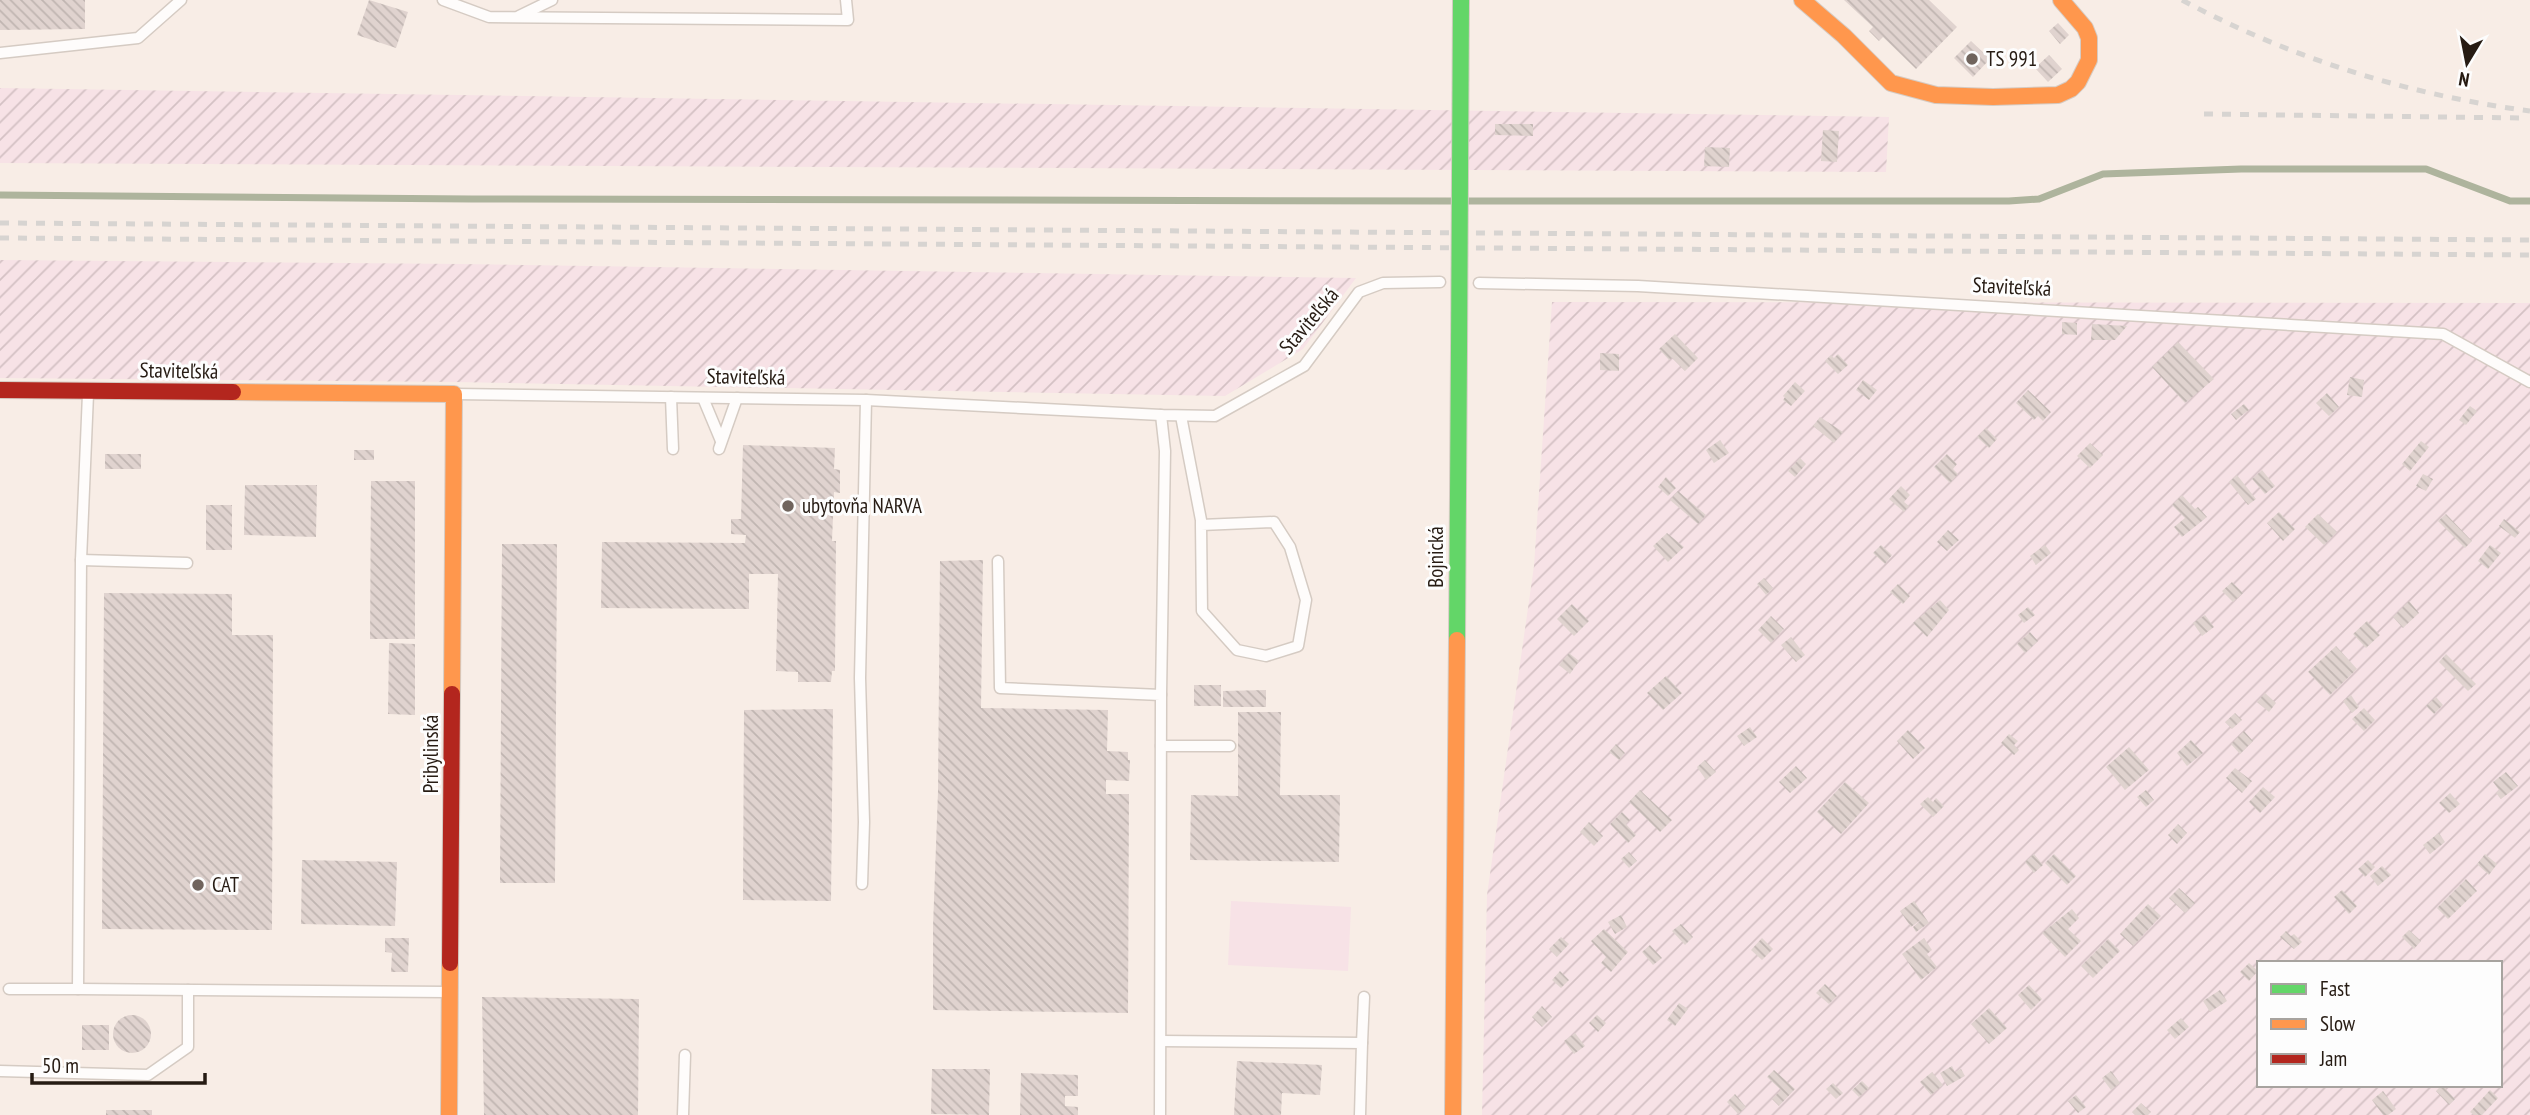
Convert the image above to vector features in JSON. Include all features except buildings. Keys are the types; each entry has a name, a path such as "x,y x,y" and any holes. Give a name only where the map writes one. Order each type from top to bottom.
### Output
{"street":[{"name":"Bojnická","path":"1453,1115 1461,0"},
{"path":"1802,0 1844,36 1891,83 1936,95 1993,97 2058,95 2078,82 2089,60 2090,48 2085,28 2066,5"},
{"name":"Staviteľská","path":"0,390 454,394"},
{"name":"Pribylinská","path":"449,1115 454,394"}],"lane":[{"path":"0,53 138,38 181,0"},
{"path":"443,0 489,17 848,20 846,0"},
{"path":"516,17 552,0"},
{"name":"Staviteľská","path":"454,394 866,400 1215,416 1304,366 1359,292 1383,283 1440,282"},
{"name":"Staviteľská","path":"1479,283 1639,286 2443,334 2530,382"},
{"path":"78,989 81,560 88,390"},
{"path":"671,397 673,449"},
{"path":"703,398 720,445 737,398"},
{"path":"862,884 864,822 860,678 866,400"},
{"path":"1160,1115 1161,695 1165,451 1161,415"},
{"path":"1181,416 1201,525 1202,611 1237,650 1266,656 1298,646 1306,600 1290,547 1274,522 1201,525"},
{"path":"81,560 187,562"},
{"path":"998,561 1000,688 1161,695"},
{"path":"1161,746 1230,746"},
{"path":"9,989 450,992"},
{"path":"0,1071 148,1075 188,1047 188,989"},
{"path":"1360,1115 1364,997"},
{"path":"1161,1041 1362,1043"},
{"path":"683,1115 685,1055"}],"shaded area":[{"path":"0,88 1889,117 1886,172 0,163"},
{"path":"0,260 461,264 1356,278 1303,349 1225,396 454,382 0,378"},
{"path":"1552,302 2530,303 2530,1115 1482,1115 1487,895 1534,566"},
{"path":"1231,901 1351,907 1348,971 1228,965"}],"waterway":[{"path":"1467,201 2009,201 2039,199 2103,174 2241,169 2426,169 2510,201 2530,201"},
{"path":"0,195 1452,201"}],"railway":[{"path":"2182,0 2265,40 2351,71 2439,95 2530,111"},
{"path":"2204,114 2523,118"},
{"path":"0,223 2530,240"},
{"path":"0,238 2530,255"}],"traffic: fast":[{"path":"1459,350 1461,0"},
{"path":"1457,640 1459,350"}],"traffic: slow":[{"path":"1802,0 1844,36 1891,83 1936,95 1993,97 2058,95 2078,82 2089,60 2089,38 2085,28 2061,0"},
{"path":"233,392 454,394 452,694"},
{"path":"1453,1115 1457,640"},
{"path":"449,1115 450,963"}],"traffic: jam":[{"path":"0,390 233,392"},
{"path":"450,963 452,694"}],"place":[{"name":"TS 991","path":"1972,59"},
{"name":"ubytovňa NARVA","path":"788,506"},
{"name":"CAT","path":"198,885"}]}
